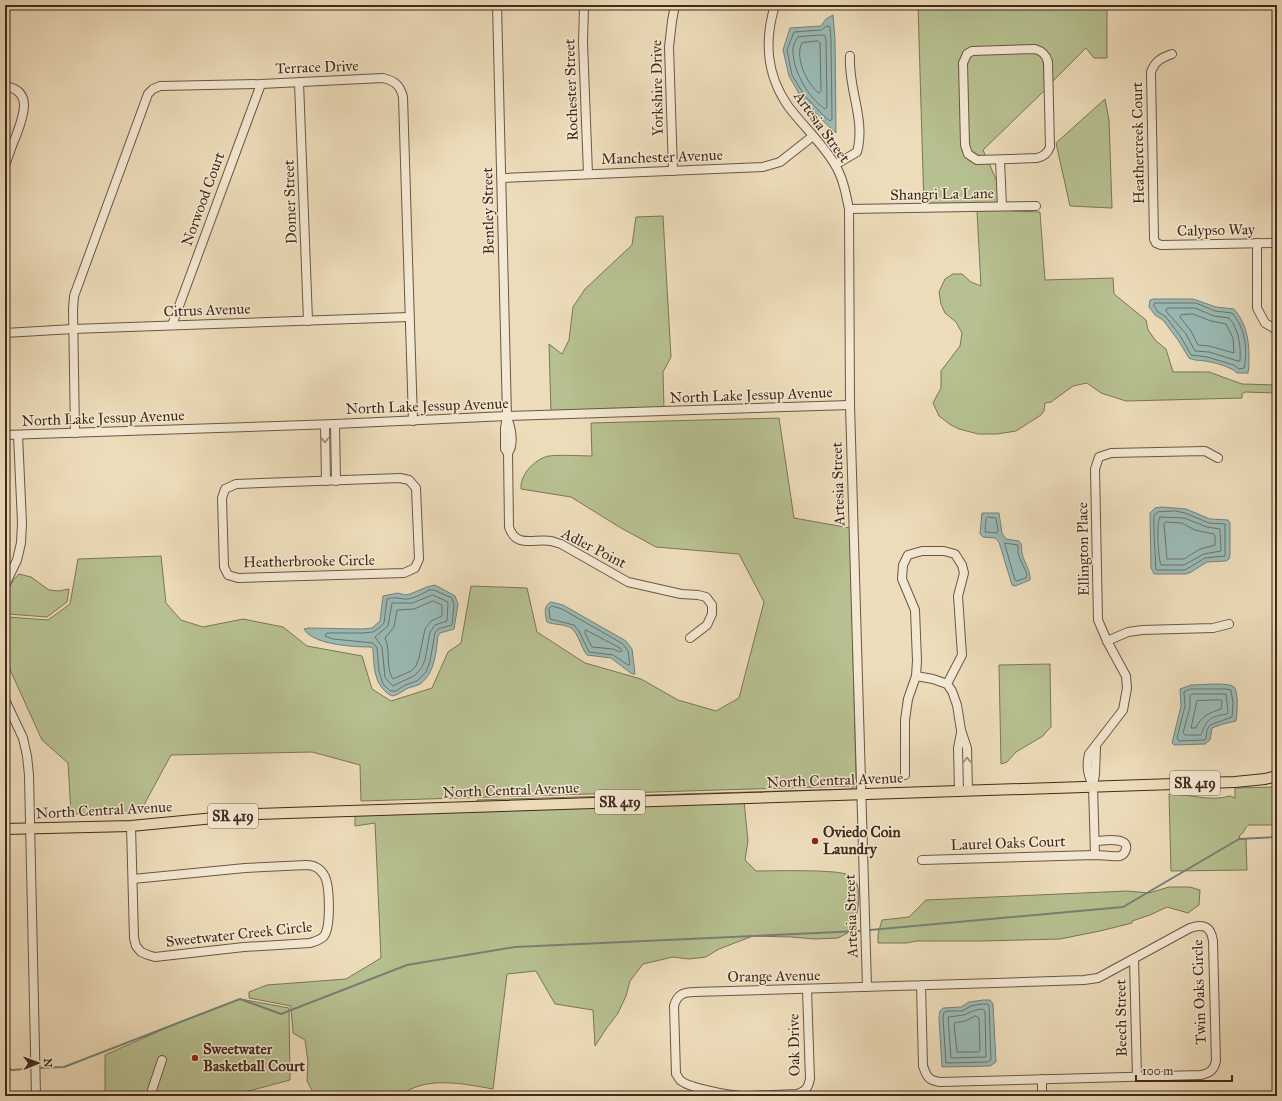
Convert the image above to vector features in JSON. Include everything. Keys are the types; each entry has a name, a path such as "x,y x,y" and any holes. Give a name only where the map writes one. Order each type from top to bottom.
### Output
{"main road":[{"name":"North Central Avenue","path":"5,829 131,826 257,814 1235,782 1265,779 1277,776"}],"street":[{"name":"Bentley Street","path":"497,5 507,416"},
{"name":"Rochester Street","path":"584,5 583,42 588,174"},
{"name":"Yorkshire Drive","path":"673,171 669,47 675,5"},
{"name":"Artesia Street","path":"775,5 770,21 768,36 769,62 777,86 788,106 819,142 835,165 844,186 849,209 850,405 867,987"},
{"path":"1035,49 1046,56 1048,62 1050,147 1046,154 1037,158 1000,160 977,160 968,154 966,150 963,63 967,54 972,51 1035,49"},
{"name":"Heathercreek Court","path":"1156,244 1154,240 1151,72 1154,64 1160,58 1172,54"},
{"path":"835,165 857,152 859,146 860,123 850,80 850,56"},
{"name":"Terrace Drive","path":"75,433 73,329 74,296 148,94 153,89 160,86 260,84 383,78 391,80 401,89 403,105 412,421"},
{"name":"Domer Street","path":"299,82 308,321"},
{"name":"Norwood Court","path":"172,325 260,84"},
{"path":"5,86 12,87 21,94 24,104 24,114 5,165"},
{"name":"Manchester Avenue","path":"502,178 763,167 780,162 813,136"},
{"path":"1000,160 1002,206"},
{"name":"Shangri La Lane","path":"849,209 1036,206"},
{"path":"1257,243 1258,308 1265,323 1277,330"},
{"name":"Calypso Way","path":"1156,244 1277,243"},
{"name":"Citrus Avenue","path":"5,334 73,329 409,317"},
{"name":"North Lake Jessup Avenue","path":"5,435 850,405"},
{"name":"Adler Point","path":"507,416 505,428 505,449 508,453 509,527 512,535 526,542 551,541 561,544 628,582 682,594 706,597 711,602 712,614 707,625 690,638"},
{"path":"325,424 326,481"},
{"path":"335,424 336,481"},
{"path":"5,585 17,560 21,543 22,523 18,435"},
{"name":"Ellington Place","path":"1093,786 1096,747 1123,710 1126,698 1126,676 1107,641 1098,620 1095,469 1099,457 1111,453 1205,451 1218,458"},
{"path":"326,456 335,455"},
{"name":"Heatherbrooke Circle","path":"400,478 409,480 416,488 419,559 415,568 396,573 238,578 228,575 224,567 222,498 225,488 236,484 336,481 400,478"},
{"path":"905,775 905,720 908,698 916,676 917,661 915,610 902,579 904,565 908,556 922,551 944,551 955,554 962,565 964,573 958,596 962,655 946,684"},
{"path":"1107,641 1128,632 1142,630 1213,628 1229,624"},
{"path":"916,676 934,679 946,684 952,691 957,705 961,730 966,748 963,791"},
{"path":"5,700 23,738 27,756 31,828 36,1096"},
{"path":"1093,786 1095,855"},
{"name":"Sweetwater Creek Circle","path":"131,826 134,938 136,946 141,952 155,957 165,957 244,947 310,943 318,941 324,937 328,930 328,884 325,875 313,866 306,865 245,868 133,879"},
{"name":"Laurel Oaks Court","path":"922,860 1095,855 1119,856 1124,854 1126,850 1126,845 1118,840 1095,841"},
{"name":"Twin Oaks Circle","path":"867,987 1098,978 1195,926 1206,927 1212,935 1215,1066 1212,1071 1201,1075 932,1081 927,1076 923,1066 921,985"},
{"name":"Beech Street","path":"1134,959 1137,1076"},
{"name":"Orange Avenue","path":"741,1096 730,1095 690,1085 679,1080 676,1074 674,1006 676,1000 682,994 694,992 867,987"},
{"name":"Oak Drive","path":"749,1096 798,1094 804,1092 808,1087 810,1079 807,989"},
{"path":"150,1096 162,1060"},
{"path":"1042,1079 1042,1096"}],"green space":[{"path":"918,5 1107,5 1107,58 1094,58 1086,48 1052,82 1043,48 964,53 959,63 962,151 965,155 989,163 997,182 998,203 924,206"},
{"path":"1038,53 1043,58 1045,90 983,150 986,157 975,154 969,145 966,63 974,54"},
{"path":"1105,99 1109,120 1112,208 1070,206 1056,143"},
{"path":"1010,210 1040,212 1045,280 1113,278 1114,294 1146,320 1148,330 1156,341 1166,349 1173,372 1209,372 1242,384 1277,385 1277,393 1245,392 1242,394 1242,398 1126,401 1101,393 1087,383 1073,386 1051,402 1045,403 1044,411 1041,415 1016,431 997,434 978,434 959,429 951,425 939,416 933,403 941,388 941,371 960,346 962,333 956,322 945,313 941,304 939,292 945,279 953,274 962,274 971,282 981,286 977,211"},
{"path":"663,216 671,357 663,372 664,409 551,413 549,344 562,354 569,340 573,307 585,289 632,245 636,217"},
{"path":"779,418 794,518 850,528 856,778 850,786 361,801 360,765 312,752 171,755 139,814 71,814 68,763 42,740 7,663 8,617 48,620 70,604 78,559 161,556 166,603 181,620 203,627 243,619 283,627 307,646 362,656 372,689 391,701 432,688 448,652 461,643 471,586 527,588 537,632 585,663 641,679 678,700 716,711 739,698 764,602 739,554 656,547 621,528 571,497 521,489 522,479 531,466 545,457 561,455 592,456 591,423"},
{"path":"19,574 31,577 49,590 59,591 69,589 67,602 47,617 8,614 5,616 6,596 10,585"},
{"path":"1050,664 1051,727 1043,736 1016,752 1007,762 1001,764 999,665"},
{"path":"857,781 857,791 476,802 477,800 850,789"},
{"path":"1277,787 1277,825 1249,825 1240,835 1239,839 1246,839 1247,870 1171,871 1169,794 1207,798 1222,798 1230,796 1235,798 1235,788"},
{"path":"744,801 748,841 745,860 756,871 819,871 842,873 849,876 857,884 859,895 853,930 838,938 815,939 753,936 719,949 706,957 689,959 673,957 643,964 630,981 626,996 618,1013 595,1046 593,1010 555,1004 536,971 507,974 493,1089 457,1083 433,1083 410,1089 400,1096 315,1096 307,1081 308,1062 305,1040 293,1033 291,1006 249,998 249,992 267,985 346,979 381,958 375,823 355,826 355,814"},
{"path":"1169,887 1190,887 1200,890 1199,905 1188,913 1167,907 1132,921 1132,923 1060,939 878,943 878,934 882,920 909,917 926,900 1127,891 1149,893"},
{"path":"240,999 289,1008 290,1080 230,1096 105,1096 105,1055 182,1021"}],"water":[{"path":"833,15 835,39 836,133 801,97 789,76 783,50 790,28 821,26 826,19"},
{"path":"1193,299 1216,307 1234,309 1244,326 1247,338 1249,357 1248,373 1237,373 1222,365 1189,358 1163,320 1155,315 1149,307 1150,300"},
{"path":"1162,507 1186,509 1210,519 1228,520 1230,523 1229,559 1226,561 1207,562 1186,574 1154,574 1151,568 1150,513 1155,508"},
{"path":"982,513 999,513 1002,533 1006,539 1020,542 1030,580 1015,586 1012,585 999,542 995,538 983,537 980,534"},
{"path":"435,585 455,596 458,604 454,629 440,633 438,636 434,662 425,679 420,684 408,688 399,694 392,696 386,692 378,682 373,649 371,647 345,646 325,642 316,639 304,629 372,628 380,621 383,596 398,593 405,595 410,594"},
{"path":"551,602 563,605 626,641 632,649 635,674 632,674 611,658 587,655 576,634 571,628 547,622 545,613 546,608"},
{"path":"1220,684 1231,685 1234,687 1237,693 1236,721 1212,728 1210,740 1205,744 1174,745 1172,743 1181,706 1180,689 1191,685"},
{"path":"990,1000 993,1004 996,1062 990,1066 942,1067 939,1018 940,1011 943,1008 961,1007 969,1002"}],"waterway":[{"path":"870,930 1123,907 1239,839 1277,837"},
{"path":"38,1068 64,1067 240,999 281,1014 407,965 515,947 860,931"},
{"path":"5,1067 12,1070 26,1069"}],"place":[{"name":"Oviedo Coin Laundry","path":"815,841"},
{"name":"Sweetwater Basketball Court","path":"195,1058"}]}
